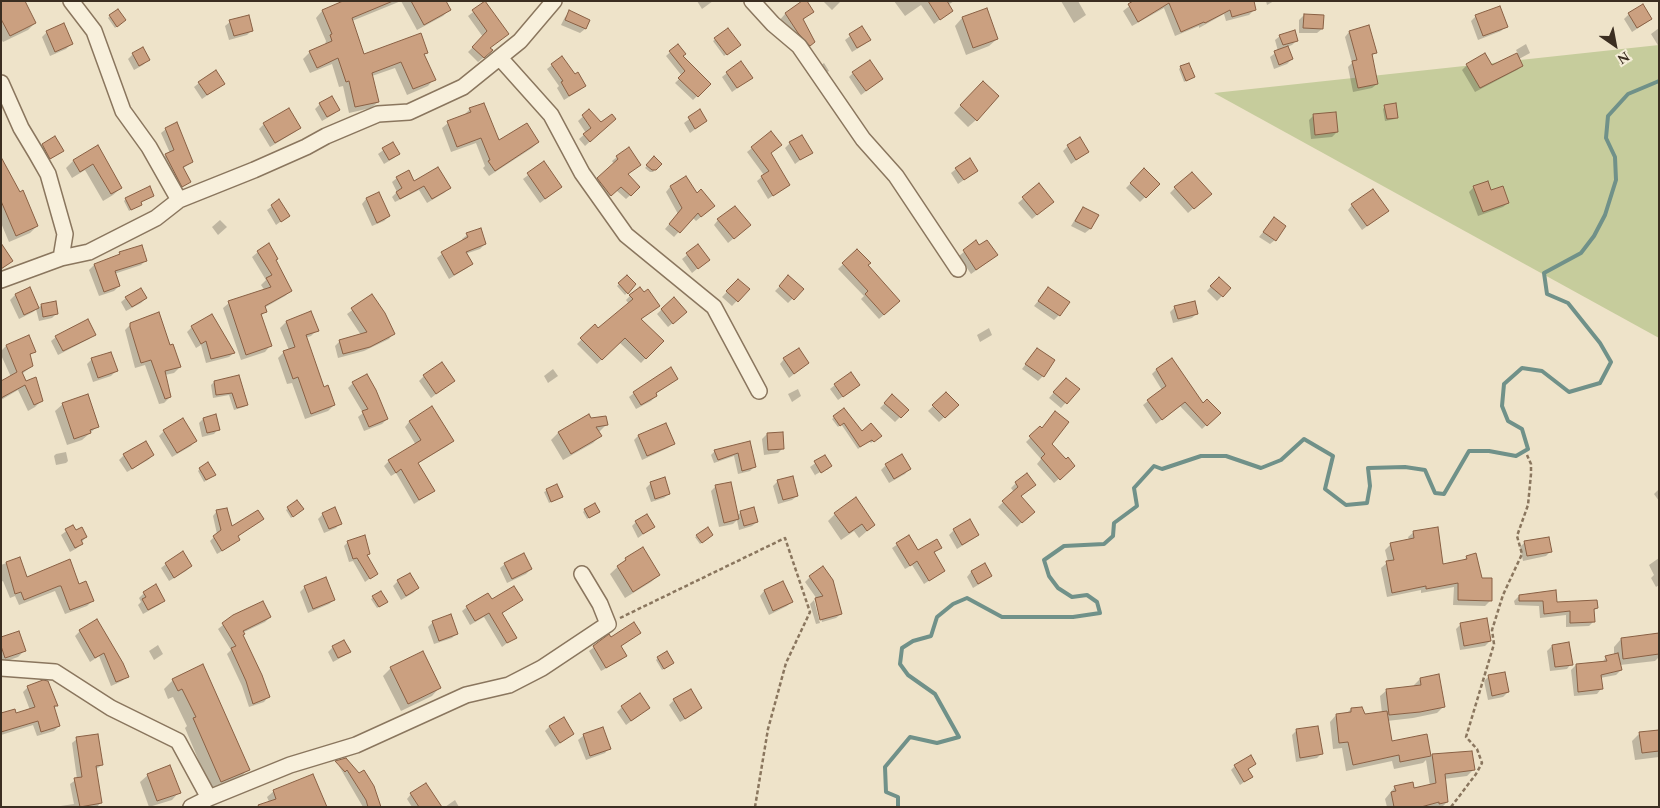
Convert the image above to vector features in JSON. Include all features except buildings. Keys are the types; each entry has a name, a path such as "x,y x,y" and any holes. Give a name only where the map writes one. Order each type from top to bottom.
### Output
{"street":[{"path":"71,1 94,31 123,110 149,146 179,200"},
{"path":"1,280 61,258 89,252 156,218 179,200 254,170 378,114 409,112 463,87 520,42 554,1"},
{"path":"752,1 773,24 799,46 863,139 896,176 958,270"},
{"path":"500,58 551,115 582,173 626,235 714,307 759,390"},
{"path":"1,83 21,128 48,174 65,234 61,258"},
{"path":"191,807 290,766 356,745 466,695 509,685 542,668 608,624 600,604 582,574"},
{"path":"1,668 54,672 111,708 178,741 209,798"}],"path":[{"path":"1452,807 1482,763 1477,749 1466,737 1494,644 1492,630 1503,595 1522,554 1517,536 1528,505 1531,474 1530,464 1526,455"},
{"path":"608,624 785,538 810,612 786,663 768,729 755,807"}],"green space":[{"path":"1659,45 1659,338 1214,93"}],"waterway":[{"path":"898,807 898,797 886,792 885,767 910,737 937,743 959,737 935,694 908,675 900,664 902,648 913,641 931,636 937,617 953,604 967,598 1002,617 1073,617 1100,613 1097,602 1087,595 1072,597 1058,588 1049,576 1044,560 1064,546 1104,544 1113,536 1114,523 1137,506 1134,488 1154,466 1162,469 1201,456 1226,456 1261,468 1281,460 1304,439 1333,456 1325,489 1346,505 1367,503 1370,486 1368,468 1405,467 1425,470 1435,493 1444,494 1469,451 1489,451 1516,456 1528,449 1522,429 1508,421 1502,406 1504,384 1522,368 1542,371 1569,392 1600,383 1611,362 1600,343 1568,303 1547,294 1544,273 1581,253 1594,236 1605,215 1616,180 1615,157 1606,138 1608,116 1628,94 1659,81"}]}
